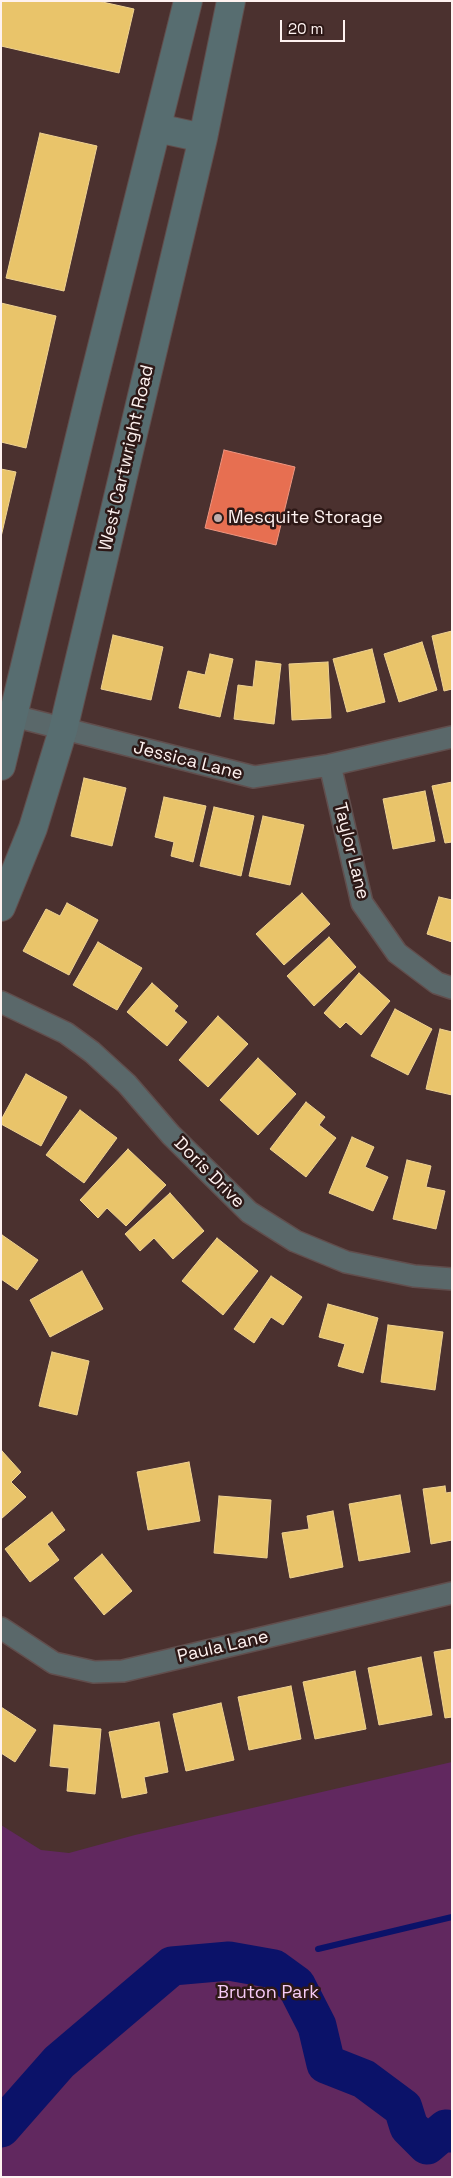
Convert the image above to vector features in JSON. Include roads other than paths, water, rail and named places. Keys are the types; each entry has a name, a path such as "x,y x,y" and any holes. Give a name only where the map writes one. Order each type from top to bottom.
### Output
{"main road":[{"path":"1,766 89,399 158,128 188,1"},
{"name":"West Cartwright Road","path":"1,908 33,828 63,730 203,138 231,1"},
{"path":"158,128 203,138"}],"street":[{"name":"Jessica Lane","path":"14,716 254,777 330,765 452,737"},
{"name":"Taylor Lane","path":"330,765 362,903 397,953 437,983 452,988"},
{"name":"Doris Drive","path":"1,1002 66,1033 92,1052 127,1084 171,1135 249,1212 295,1242 346,1262 414,1276 452,1279"},
{"name":"Paula Lane","path":"1,1628 54,1663 94,1672 123,1671 452,1593"}],"waterway":[{"path":"318,1949 452,1917"},
{"path":"1,2128 59,2062 172,1966 229,1961 274,1969 296,1985 317,2026 326,2064 364,2079 403,2108 409,2127 427,2145 446,2129 452,2133"},
{"path":"274,1969 291,1962"}],"place":[{"name":"Mesquite Storage","path":"218,518"}],"park label":[{"name":"Bruton Park","path":"268,1993"}]}
